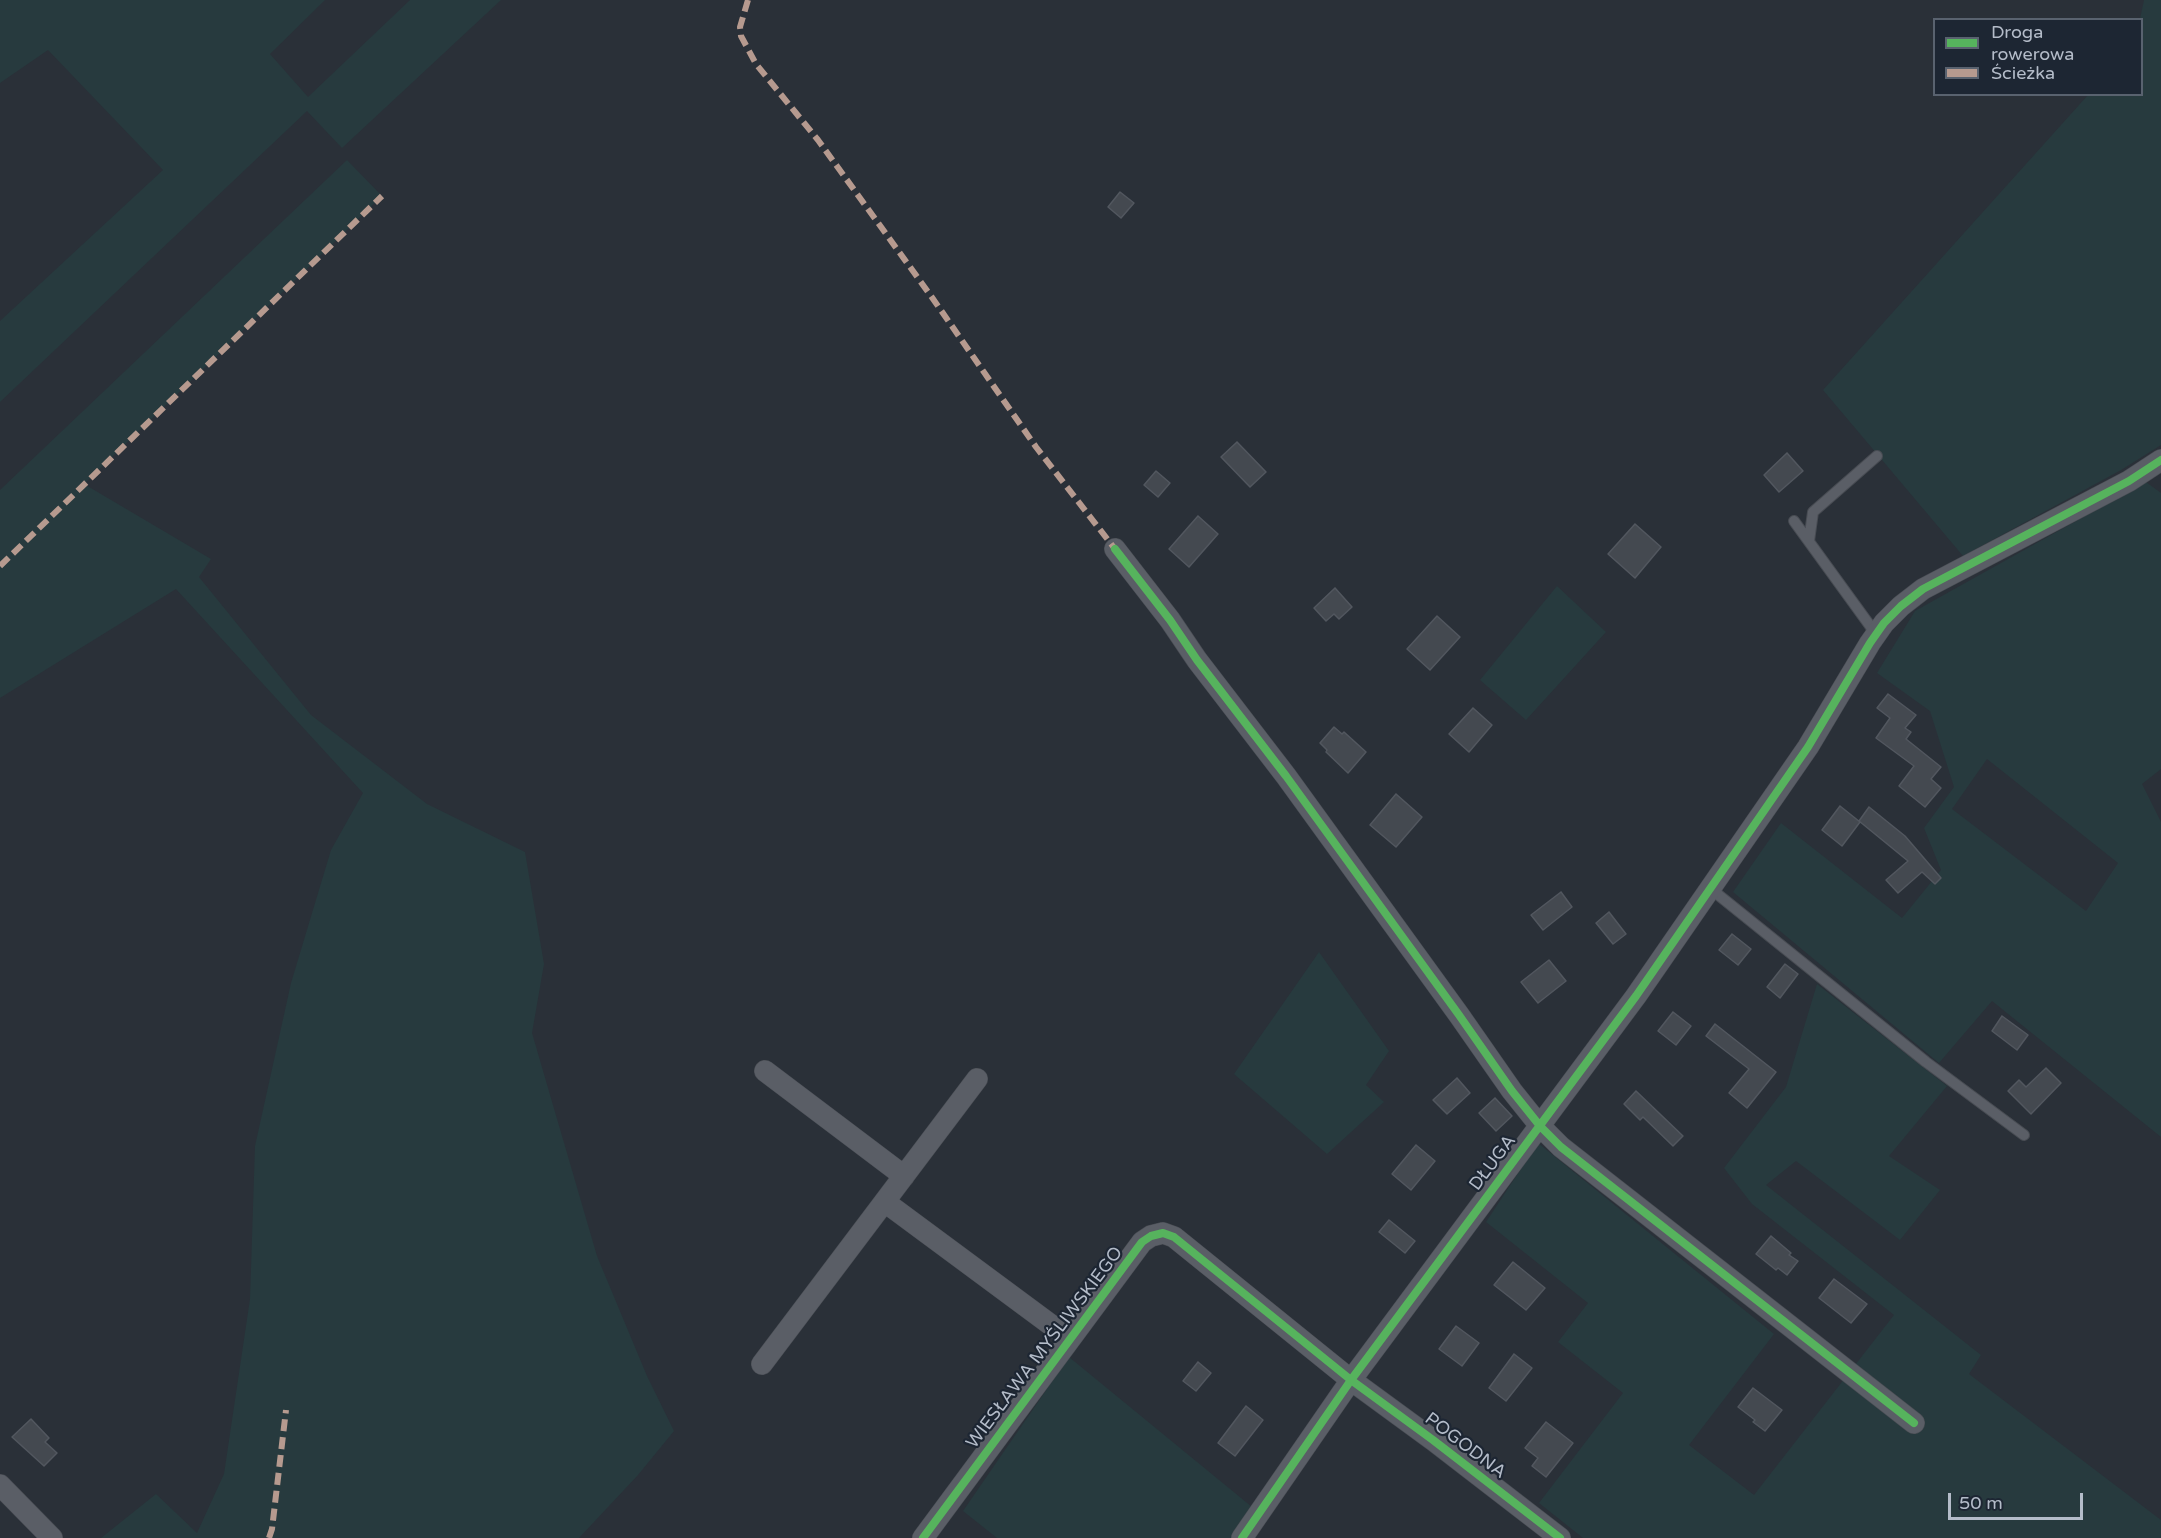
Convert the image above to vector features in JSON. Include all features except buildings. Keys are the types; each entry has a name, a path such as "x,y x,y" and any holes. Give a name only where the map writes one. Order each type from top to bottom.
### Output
{"street":[{"name":"DŁUGA","path":"1242,1538 1351,1380 1636,996 1711,890 1808,747 1876,634 1901,606 1923,589 2129,481 2161,460"},
{"path":"1115,549 1318,821 1460,1014 1512,1091 1540,1126 1570,1154 1914,1423"},
{"path":"765,1071 904,1176"},
{"path":"762,1364 977,1079"},
{"name":"WIESŁAWA MYŚLIWSKIEGO","path":"885,1202 1070,1339"},
{"name":"WIESŁAWA MYŚLIWSKIEGO","path":"923,1538 1142,1242 1151,1236 1163,1233 1174,1237 1351,1380"},
{"name":"POGODNA","path":"1351,1380 1560,1538"},
{"path":"0,1485 52,1538"}],"lane":[{"path":"1809,541 1813,512 1877,456"},
{"path":"1794,521 1876,634"},
{"path":"1711,890 1926,1062 2024,1135"}],"green space":[{"path":"0,0 325,0 270,54 308,97 410,0 501,0 342,148 307,111 0,402 0,321 163,170 48,50 0,83"},
{"path":"2144,0 2161,0 2161,445 2121,470 1963,556 1823,390 2087,96 2143,96 2143,18 2140,18"},
{"path":"347,160 382,196 84,484 211,559 199,577 311,715 427,804 525,852 544,964 532,1033 597,1256 647,1376 674,1431 638,1475 579,1538 101,1538 156,1494 197,1533 224,1474 250,1299 255,1146 291,983 331,850 363,793 176,589 0,698 0,490"},
{"path":"2146,482 2161,493 2161,769 2142,784 2161,822 2161,1137 1992,1001 1939,1063 1733,892 1781,823 1902,918 1941,870 1924,828 1954,787 1930,711 1877,673 1915,611","holes":["1987,759 2118,863 2086,911 1952,809"]},
{"path":"1557,586 1606,632 1526,720 1480,680"},
{"path":"1319,952 1389,1051 1366,1085 1384,1102 1327,1154 1234,1074"},
{"path":"1817,984 1947,1086 1889,1156 1940,1190 1900,1240 1796,1161 1766,1185 1981,1355 1969,1374 2161,1520 2161,1538 1583,1538 1539,1503 1623,1393 1558,1342 1588,1303 1486,1222 1538,1143 1774,1334 1689,1445 1754,1495 1894,1315 1752,1204 1724,1168 1786,1087"},
{"path":"1069,1357 1252,1507 1231,1538 997,1538 963,1511"}],"marked path":[{"path":"748,0 740,27 741,36 756,64 818,140 931,296 1036,447 1115,549"},
{"path":"0,566 382,196"},
{"path":"269,1538 286,1410"}],"cycle path":[{"path":"1242,1538 1351,1380 1636,996 1808,747 1884,623 1923,589 2129,481 2161,460"},
{"path":"1115,549 1286,776 1512,1091 1540,1126 1561,1147 1914,1423"},
{"path":"923,1538 1142,1242 1151,1236 1163,1233 1174,1237 1351,1380 1560,1538"}]}
